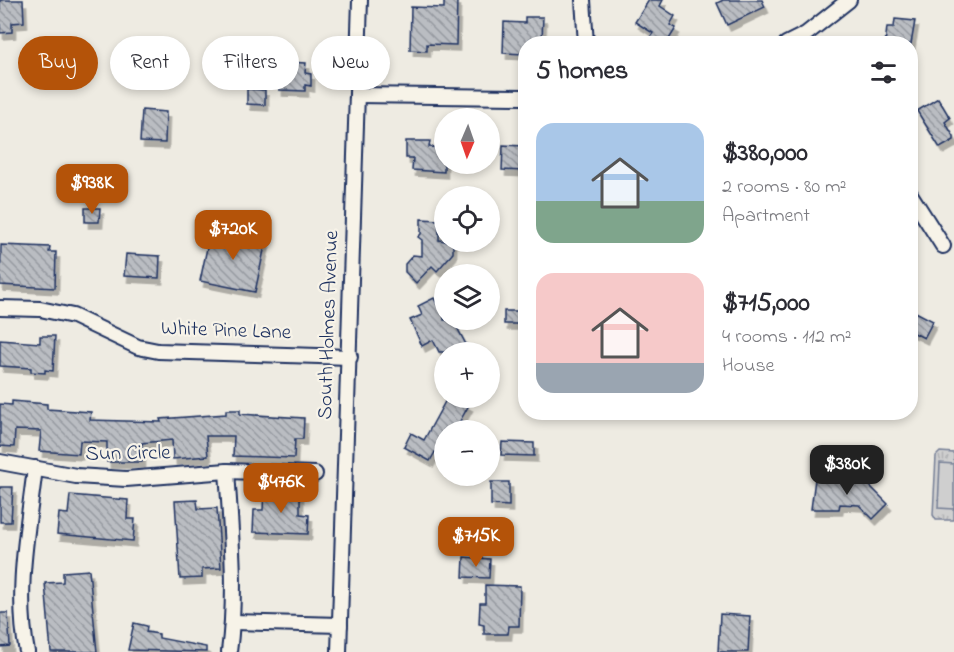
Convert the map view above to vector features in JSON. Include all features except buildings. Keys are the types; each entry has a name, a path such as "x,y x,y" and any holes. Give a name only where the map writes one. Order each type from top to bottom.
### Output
{"street":[{"name":"South Holmes Avenue","path":"339,652 360,0"},
{"path":"583,0 585,36"},
{"path":"812,36 849,0"},
{"path":"357,95 518,97"},
{"path":"918,207 943,246"},
{"name":"White Pine Lane","path":"0,308 40,309 73,316 138,347 158,351 350,357"},
{"name":"Sun Circle","path":"0,462 76,476 126,478 227,471 315,474"},
{"path":"27,652 21,597 34,468"},
{"path":"227,471 233,552 233,622 229,652"},
{"path":"233,622 340,625"}],"green space":[{"path":"940,452 954,453 954,520 936,520 933,515 936,456"},
{"path":"940,463 954,464 954,509 938,508"}]}
